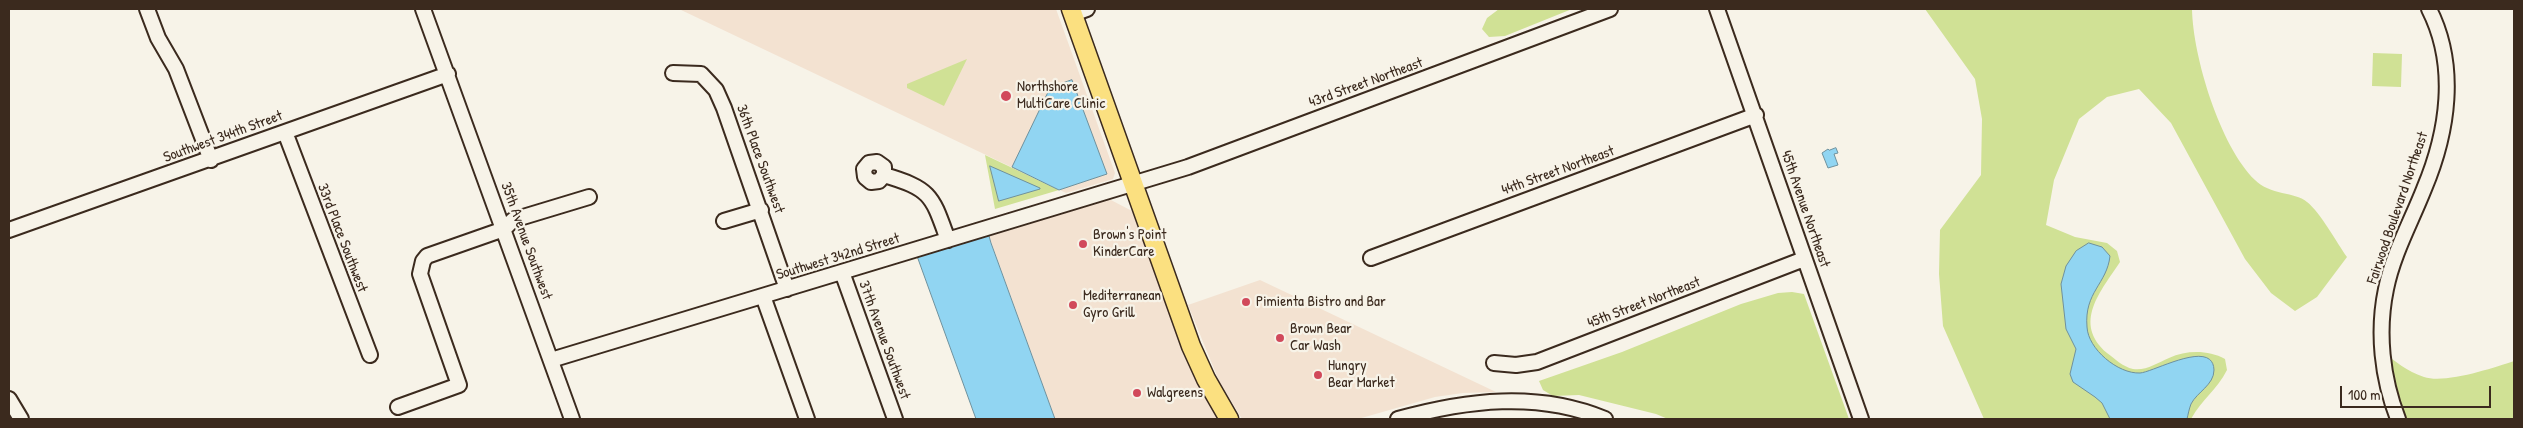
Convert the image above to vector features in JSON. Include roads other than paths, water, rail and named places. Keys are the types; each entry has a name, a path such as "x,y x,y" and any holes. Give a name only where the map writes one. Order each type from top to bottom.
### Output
{"main road":[{"path":"1077,10 1133,183 1195,354 1229,419"}],"street":[{"path":"147,9 158,38 176,69 210,160"},
{"name":"35th Avenue Southwest","path":"423,9 572,419"},
{"name":"43rd Street Northeast","path":"1133,183 1188,167 1610,9"},
{"name":"45th Avenue Northeast","path":"1717,9 1756,115 1804,259 1861,419"},
{"name":"Fairwood Boulevard Northeast","path":"2398,419 2389,392 2381,351 2383,304 2390,272 2435,161 2441,139 2447,100 2448,84 2442,48 2429,9"},
{"name":"36th Place Southwest","path":"673,73 701,74 716,90 761,210 787,289"},
{"name":"Southwest 344th Street","path":"9,230 448,74"},
{"name":"44th Street Northeast","path":"1371,258 1756,115"},
{"name":"33rd Place Southwest","path":"285,132 370,355"},
{"path":"884,175 912,184 928,194 934,202 948,240"},
{"name":"Southwest 342nd Street","path":"551,360 1133,183"},
{"path":"398,407 459,385 422,282 421,267 427,256 504,229 513,220 590,197"},
{"path":"724,221 761,210"},
{"name":"45th Street Northeast","path":"1494,363 1516,365 1537,362 1804,259"},
{"name":"37th Avenue Southwest","path":"842,272 895,419"},
{"path":"763,296 807,419"},
{"path":"1398,419 1444,407 1501,400 1565,406 1605,419"}],"water":[{"path":"1072,80 1107,174 1059,190 1012,167 1050,88"},
{"path":"1836,148 1838,153 1834,154 1838,165 1828,168 1822,153 1828,149"},
{"path":"990,166 1040,188 1040,189 999,201"},
{"path":"989,236 1055,419 976,419 917,256"},
{"path":"2089,243 2102,247 2110,256 2105,274 2092,297 2087,315 2089,335 2093,344 2106,359 2123,369 2140,373 2182,359 2204,357 2211,361 2214,370 2211,380 2191,404 2187,419 2110,419 2102,403 2073,382 2070,374 2076,349 2066,329 2061,284 2066,266 2076,251"}],"place":[{"name":"Northshore MultiCare Clinic","path":"1006,96"},
{"name":"Brown's Point KinderCare","path":"1083,244"},
{"name":"Pimienta Bistro and Bar","path":"1246,302"},
{"name":"Mediterranean Gyro Grill","path":"1073,305"},
{"name":"Brown Bear Car Wash","path":"1280,338"},
{"name":"Hungry Bear Market","path":"1318,375"},
{"name":"Walgreens","path":"1137,393"}]}
